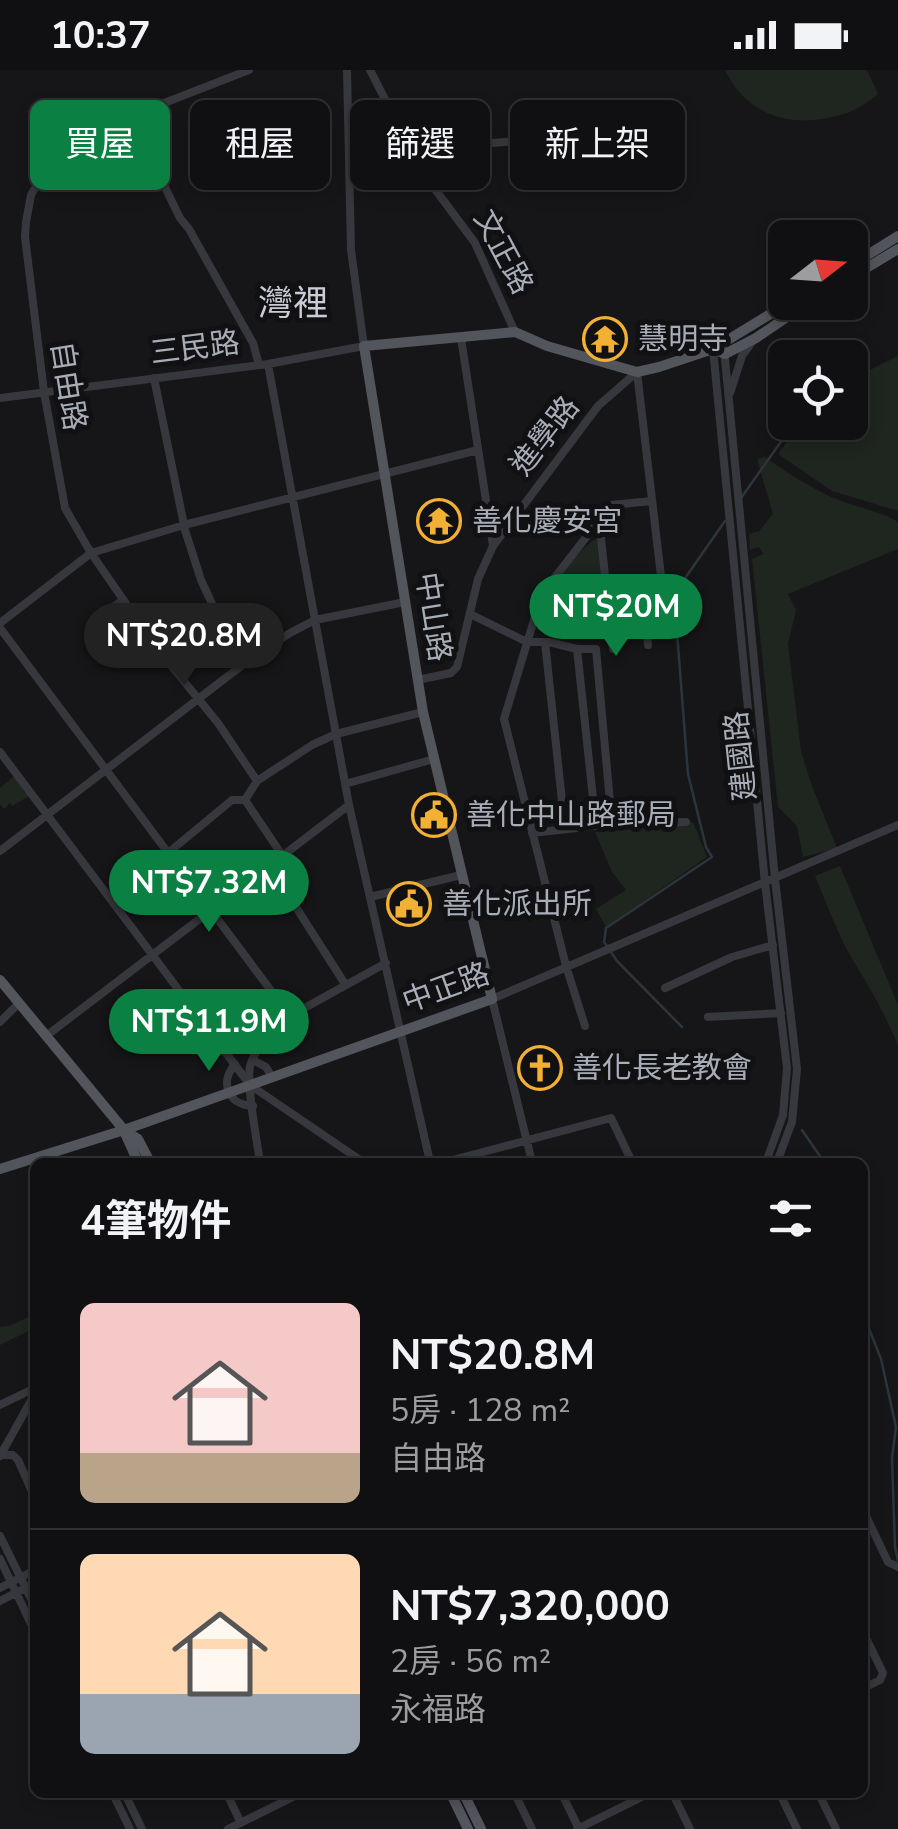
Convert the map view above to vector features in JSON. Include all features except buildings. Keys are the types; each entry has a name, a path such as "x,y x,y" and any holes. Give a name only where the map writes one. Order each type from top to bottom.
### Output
{"main road":[{"path":"868,255 898,236"},
{"path":"868,267 898,249"},
{"path":"720,348 768,316"},
{"path":"637,372 756,338 782,320"},
{"name":"三民路","path":"364,346 515,332"},
{"name":"文正路","path":"515,332 547,346 637,372"},
{"name":"中山路","path":"364,346 423,712 492,1000"},
{"path":"0,980 124,1130 136,1158"},
{"name":"中正路","path":"35,1158 492,1000"},
{"path":"124,1130 138,1139 148,1158"},
{"name":"中正路","path":"0,1169 30,1160"},
{"path":"453,1798 468,1829"},
{"path":"466,1798 481,1829"}],"street":[{"name":"自由路","path":"170,100 249,70"},
{"name":"中山路","path":"347,70 352,250 364,346"},
{"name":"文正路","path":"370,70 424,174 475,243 515,332"},
{"name":"自由路","path":"34,190 27,209 25,237 44,392 65,508 156,647 218,723 257,781"},
{"path":"166,190 264,364 349,804 429,1158"},
{"path":"461,338 493,546"},
{"path":"728,397 742,356 756,338"},
{"name":"三民路","path":"0,398 264,364 364,346"},
{"name":"建國路","path":"720,348 738,496 730,523 787,1068 783,1115 767,1158"},
{"name":"建國路","path":"720,348 734,509 797,1069 793,1117 778,1158"},
{"path":"637,372 663,593"},
{"name":"進學路","path":"418,680 451,673 456,667 478,579 493,546 598,406 637,372"},
{"path":"154,378 184,525 201,580 250,660"},
{"path":"290,1016 0,626 91,553 184,525 478,450"},
{"path":"585,1026 566,966 504,719 549,585 611,505 652,502"},
{"path":"599,520 613,649"},
{"path":"644,591 648,645"},
{"path":"96,620 123,600"},
{"path":"0,851 250,660 290,634 315,620 405,602"},
{"path":"470,614 527,642 596,650 612,824"},
{"path":"545,642 564,830"},
{"path":"577,649 596,826"},
{"path":"245,800 257,781 312,745 336,734 423,712"},
{"path":"0,752 250,1084 356,1158"},
{"path":"345,784 434,759"},
{"path":"168,853 232,800 245,800"},
{"path":"245,800 282,856"},
{"path":"46,1036 349,804"},
{"path":"532,833 612,824 686,822"},
{"name":"中正路","path":"492,1000 898,825"},
{"path":"269,866 345,984"},
{"path":"370,897 462,875"},
{"path":"665,988 772,945"},
{"path":"260,1158 250,1084 253,1060 277,1026 290,1016 386,963"},
{"name":"中山路","path":"492,1000 531,1158"},
{"path":"0,1022 18,1004"},
{"path":"708,1017 780,1014"},
{"path":"253,1060 266,1066 272,1077"},
{"path":"235,1064 227,1076 228,1092 238,1103 253,1106"},
{"path":"461,1158 611,1118 630,1158"},
{"path":"0,1405 30,1396"},
{"path":"0,1456 30,1401"},
{"path":"0,1456 12,1455 18,1460 30,1487"},
{"path":"868,1520 888,1562 898,1566"},
{"path":"0,1536 16,1580 16,1593 30,1622"},
{"path":"0,1558 16,1580 30,1586"},
{"path":"0,1588 30,1573"},
{"path":"0,1601 30,1586"},
{"path":"868,1643 883,1675 868,1685"},
{"path":"115,1798 130,1829"},
{"path":"127,1798 142,1829"},
{"path":"229,1798 241,1823"},
{"path":"228,1829 291,1798"},
{"path":"517,1798 532,1829"},
{"path":"564,1798 579,1829 640,1798"},
{"path":"675,1798 690,1829"},
{"path":"782,1798 797,1829"},
{"path":"821,1798 836,1829"}],"shaded area":[{"path":"725,70 867,70 878,94 852,111 815,120 796,120 763,111 748,101"},
{"path":"898,356 898,511 832,491 778,454 788,440 868,440 868,370"},
{"path":"765,457 827,495 898,522 898,549 788,594 796,610 788,644 801,751 837,848 803,857 797,826 778,807 752,559 763,554 759,547 750,550 749,534 759,531 773,514 757,459"},
{"path":"597,538 614,635 537,630 544,604 558,579"},
{"path":"16,774 31,795 4,809 0,788"},
{"path":"693,822 707,857 606,927 596,909 626,890 612,872 595,832"},
{"path":"840,866 898,1005 898,1045 843,942 815,876"},
{"path":"30,1316 30,1330 0,1345 0,1327"}],"waterway":[{"path":"741,498 782,440"},
{"path":"607,946 606,928 712,857 688,774 674,594 725,521"},
{"path":"611,952 682,1027"},
{"path":"802,1130 821,1158"},
{"path":"868,1326 881,1359 896,1427 892,1458 898,1561"}],"place":[{"name":"慧明寺","path":"605,339"},
{"name":"善化慶安宮","path":"439,521"},
{"name":"善化中山路郵局","path":"434,815"},
{"name":"善化派出所","path":"409,904"},
{"name":"善化長老教會","path":"540,1068"}],"district":[{"name":"灣裡","path":"293,303"}]}
